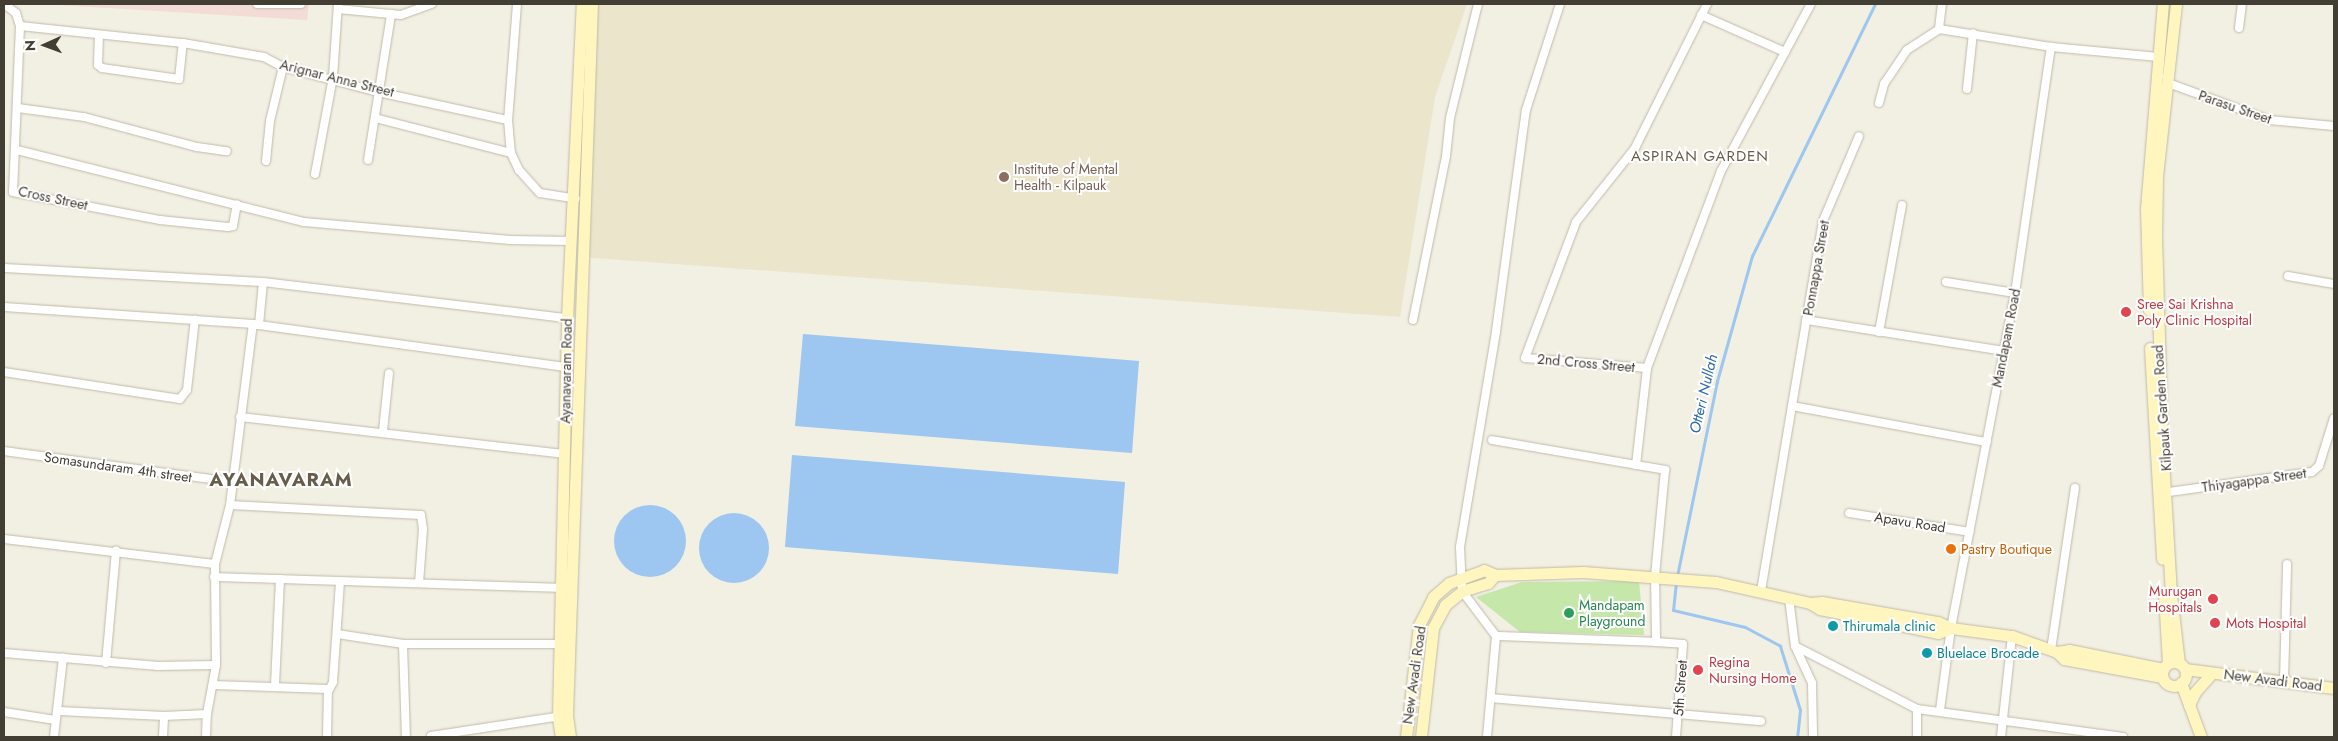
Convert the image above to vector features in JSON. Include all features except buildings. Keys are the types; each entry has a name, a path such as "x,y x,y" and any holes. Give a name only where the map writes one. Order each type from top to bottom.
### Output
{"main road":[{"name":"Ayanavaram Road","path":"570,737 562,716 560,588 567,318 582,4"},
{"name":"Ayanavaram Road","path":"561,737 586,200 592,4"},
{"name":"Kilpauk Garden Road","path":"2163,4 2146,209 2153,441 2163,493"},
{"name":"Kilpauk Garden Road","path":"2176,4 2156,207 2157,333 2163,493 2175,672 2201,737"},
{"name":"New Avadi Road","path":"1406,737 1419,625 1433,596 1449,582 1484,570 1495,575 1583,572 1655,575 1693,579 1761,591 1810,604 1820,609 1938,633 1951,628 2012,636 2054,651 2064,659 2175,672 2212,673 2334,688"},
{"name":"New Avadi Road","path":"1421,737 1433,628 1445,605 1462,591 1488,583 1495,575"},
{"path":"2189,705 2195,692 2212,673"}],"street":[{"path":"4,4 16,12 20,26"},
{"path":"256,4 301,4"},
{"path":"315,174 333,77 338,7 401,15 416,6 432,4"},
{"path":"517,4 508,120 511,153 519,170 540,193 586,200"},
{"path":"1413,320 1446,156 1450,118 1478,4"},
{"path":"1487,737 1496,636 1462,591 1460,547 1496,331 1526,110 1560,4"},
{"path":"1708,4 1701,15 1785,52"},
{"path":"1636,465 1647,368 1721,171 1811,4"},
{"path":"1940,28 1942,4"},
{"path":"2239,28 2242,4"},
{"path":"368,160 391,14"},
{"name":"2nd Cross Street","path":"1647,368 1525,358 1576,222 1636,148 1701,15"},
{"name":"Arignar Anna Street","path":"20,26 183,44 264,57 283,66 333,77 378,92 508,120"},
{"name":"Cross Street","path":"20,26 13,192 160,220 228,227 234,226 237,204"},
{"path":"1879,103 1884,84 1907,50 1940,28 2051,47 2159,58"},
{"path":"1967,89 1973,33"},
{"path":"99,35 98,65 102,68 179,79 183,44"},
{"name":"Mandapam Road","path":"1940,710 1951,628 2015,293 2051,47"},
{"path":"266,160 270,121 283,66"},
{"name":"Parasu Street","path":"2168,83 2269,120 2334,126"},
{"path":"18,108 84,117 197,147 227,151"},
{"path":"375,118 511,153"},
{"name":"Ponnappa Street","path":"1761,591 1823,221 1859,136"},
{"path":"16,150 304,222 510,240 571,241"},
{"path":"1879,332 1902,205"},
{"path":"4,268 263,282 567,318"},
{"path":"2288,276 2334,284"},
{"path":"206,737 207,714 214,685 216,665 214,577 230,505 240,417 263,282"},
{"path":"1946,282 2015,293"},
{"path":"4,307 256,324 567,368"},
{"path":"4,372 180,399 187,390 195,319"},
{"path":"1806,320 2004,351"},
{"path":"383,431 389,373"},
{"path":"1792,406 1987,442"},
{"path":"240,417 383,431 564,454"},
{"name":"Thiyagappa Street","path":"2163,493 2312,472 2319,466 2334,418"},
{"path":"1492,440 1665,470 1655,575 1656,642 1496,636"},
{"name":"Somasundaram 4th street","path":"4,452 233,482"},
{"path":"2054,651 2075,488"},
{"path":"230,505 421,515 419,583"},
{"name":"Apavu Road","path":"1849,513 1970,532"},
{"path":"4,539 116,550 216,564"},
{"path":"106,663 116,550"},
{"path":"2284,681 2287,564"},
{"path":"214,577 560,588"},
{"path":"274,685 280,579"},
{"path":"327,737 329,690 333,682 340,582"},
{"path":"1789,598 1795,646 1812,683 1813,737"},
{"path":"337,634 403,644 560,644"},
{"path":"2001,737 2001,719 2012,636"},
{"name":"5th Street","path":"1656,642 1683,644 1676,737"},
{"path":"403,644 406,737"},
{"path":"1795,646 1917,709 1940,710 2096,735 2123,737"},
{"path":"4,654 106,663 216,665"},
{"path":"54,737 55,720 59,711 63,658"},
{"path":"214,685 274,685 329,690"},
{"path":"1490,698 1678,712 1761,721"},
{"path":"1917,709 1917,737"},
{"path":"59,711 164,716 207,714"},
{"path":"4,712 55,720"},
{"path":"163,737 164,716"},
{"path":"430,736 562,716"}],"shaded area":[{"path":"42,4 309,4 307,20"},
{"name":"Institute of Mental Health - Kilpauk","path":"594,4 1467,4 1435,97 1400,317 580,257"}],"green space":[{"name":"Mandapam Playground","path":"1639,581 1644,635 1520,632 1476,597 1522,582"}],"water":[{"path":"803,334 1139,361 1132,453 795,426"},
{"path":"792,455 1125,482 1118,574 785,547"},
{"path":"657,505 676,515 684,527 686,541 684,555 676,567 664,575 643,577 624,567 616,555 614,534 624,515 636,507"},
{"path":"727,513 741,513 754,519 763,528 769,541 767,561 759,573 741,583 727,583 714,577 705,568 699,555 699,541 705,528 714,519"}],"waterway":[{"name":"Otteri Nullah","path":"1677,576 1717,381 1752,256 1875,4"},
{"name":"Otteri Nullah","path":"1676,582 1673,610 1745,627 1780,646 1800,710 1797,737"}],"place":[{"name":"Institute of Mental Health - Kilpauk","path":"1004,177"},
{"name":"Sree Sai Krishna Poly Clinic Hospital","path":"2126,312"},
{"name":"Pastry Boutique","path":"1951,549"},
{"name":"Murugan Hospitals","path":"2213,599"},
{"name":"Mandapam Playground","path":"1569,613"},
{"name":"Mots Hospital","path":"2215,623"},
{"name":"Thirumala clinic","path":"1833,626"},
{"name":"Bluelace Brocade","path":"1927,653"},
{"name":"Regina Nursing Home","path":"1698,670"}],"district":[{"name":"ASPIRAN GARDEN","path":"1700,157"},
{"name":"AYANAVARAM","path":"281,480"}]}
